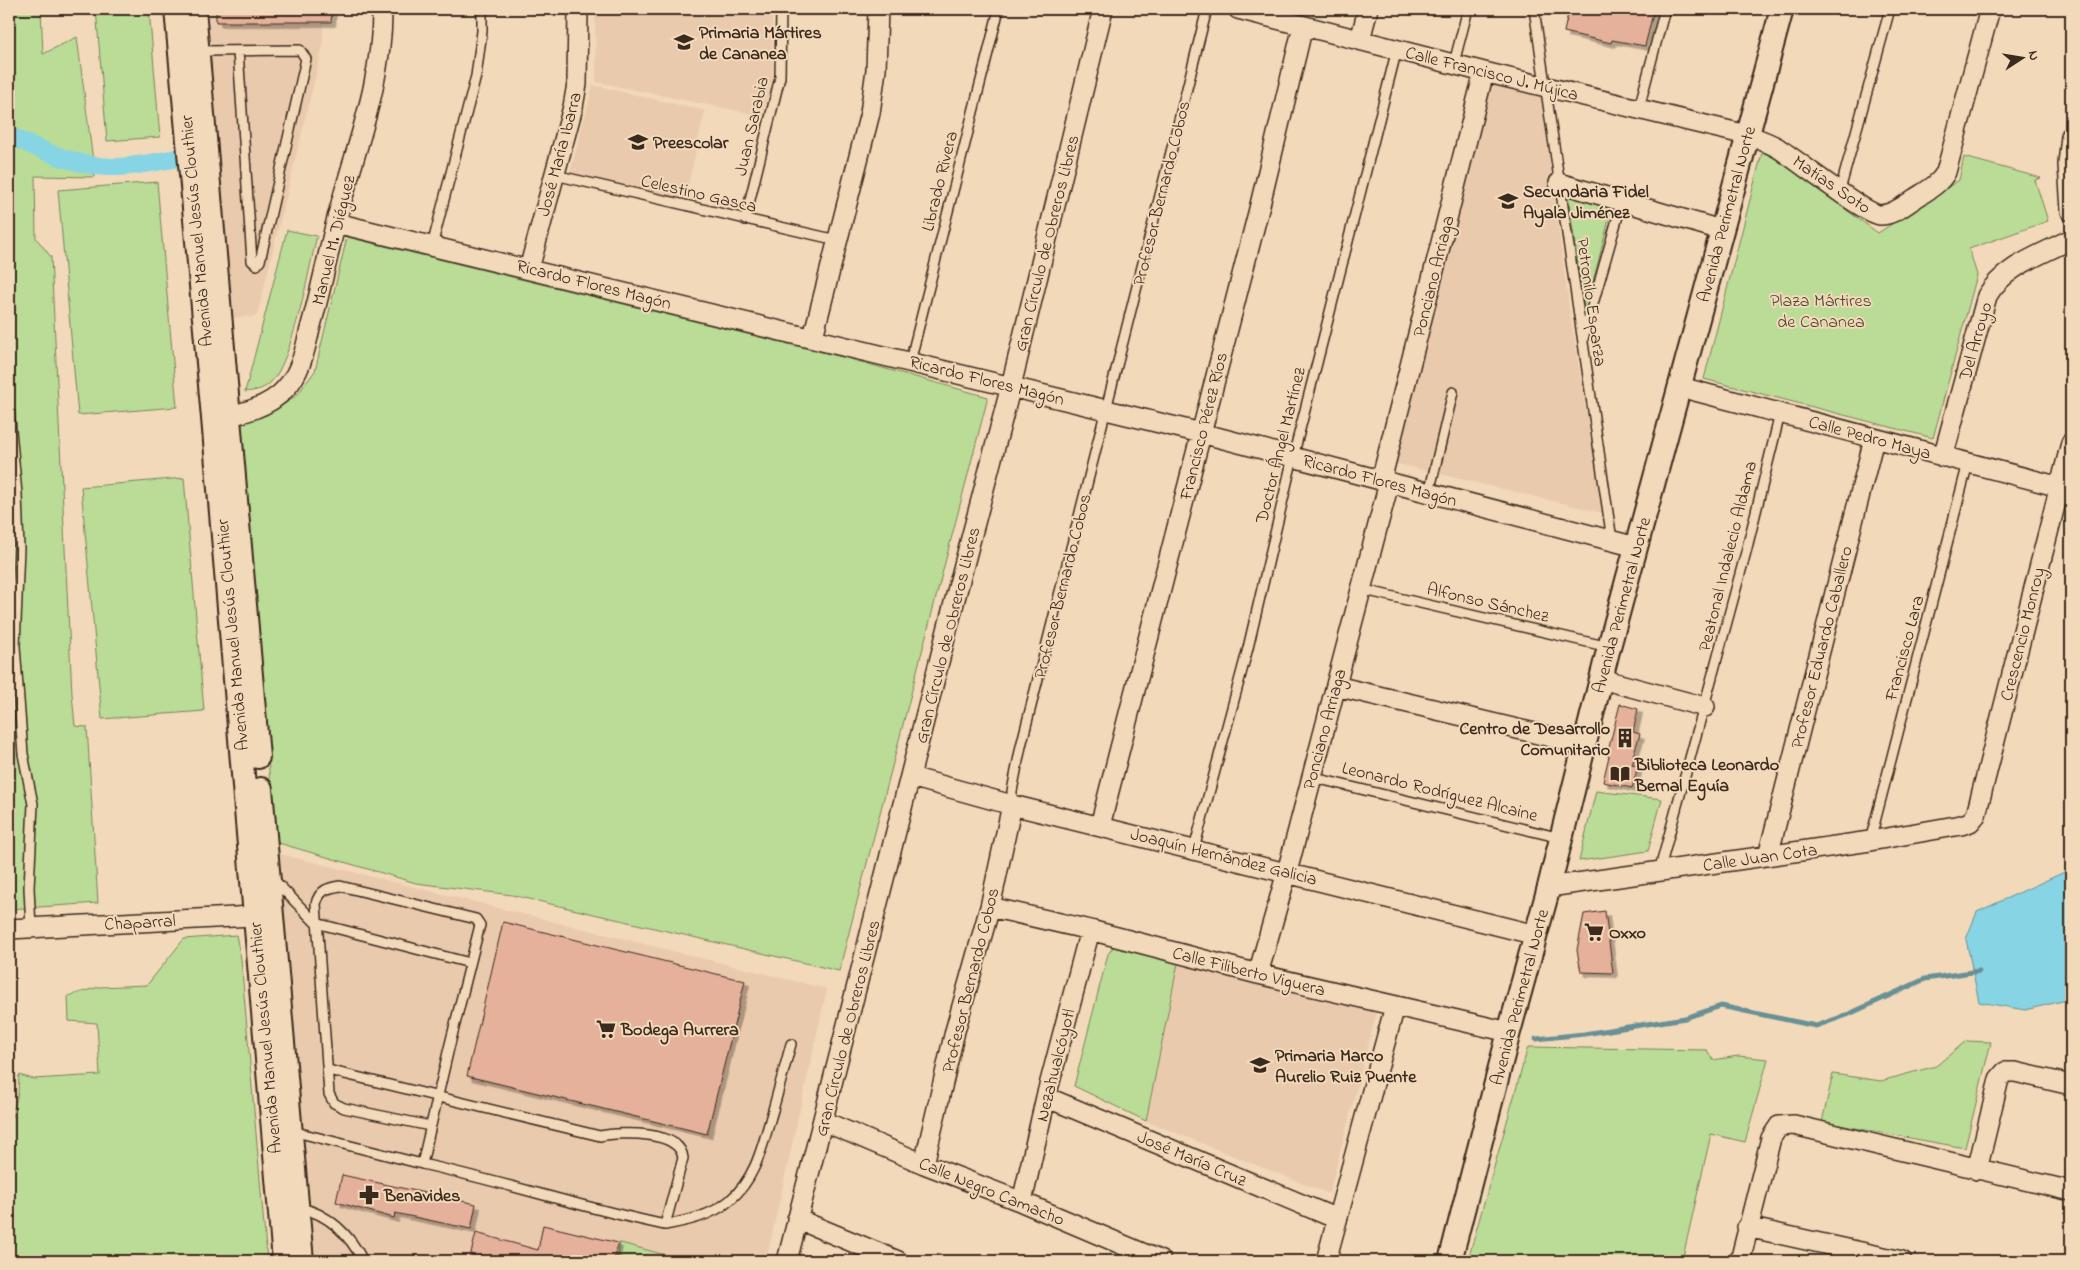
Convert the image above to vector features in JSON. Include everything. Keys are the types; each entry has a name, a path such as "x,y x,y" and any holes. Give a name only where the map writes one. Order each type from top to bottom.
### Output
{"street":[{"name":"Avenida Manuel Jesús Clouthier","path":"176,9 189,52"},
{"name":"Avenida Manuel Jesús Clouthier","path":"194,9 189,52 221,417 268,874 263,915"},
{"name":"Manuel M. Diéguez","path":"221,417 262,405 276,397 286,388 301,362 336,223 374,86 379,59 382,9"},
{"name":"José María Ibarra","path":"529,269 573,107 577,84 578,9"},
{"path":"813,337 870,112 876,70 878,9"},
{"name":"Gran Círculo de Obreros Libres","path":"787,1261 1011,386 1103,9"},
{"name":"Calle Francisco J. Mújica","path":"1238,9 1484,72 1747,135"},
{"path":"1360,40 1368,9"},
{"name":"Avenida Perimetral Norte","path":"1450,1261 1509,1032 1549,887 1609,647 1782,9"},
{"name":"Matías Soto","path":"1747,135 1773,145 1871,212 1879,215 1888,214 1942,180 1946,172 1990,9"},
{"name":"Francisco Pérez Ríos","path":"1100,826 1259,209 1303,26"},
{"name":"Ponciano Arriaga","path":"1258,974 1336,686 1484,72"},
{"path":"2071,136 2068,164 2071,211"},
{"path":"1559,183 1721,230"},
{"name":"Ricardo Flores Magón","path":"336,223 813,337 1201,433 1636,547"},
{"name":"Del Arroyo","path":"1943,456 1987,296 1993,284 2005,273 2071,240"},
{"name":"Calle Pedro Maya","path":"1680,387 2060,488"},
{"name":"Avenida Manuel Jesús Clouthier","path":"221,417 250,853 263,915 282,1129 284,1261"},
{"name":"Profesor Eduardo Caballero","path":"1768,856 1874,439"},
{"name":"Crescencio Monroy","path":"1970,822 1976,815 2071,443"},
{"path":"1602,679 1705,707"},
{"path":"1336,686 1585,745"},
{"name":"Joaquín Hernández Galicia","path":"911,777 1012,805 1536,935"},
{"name":"Profesor Bernardo Cobos","path":"924,1164 955,1032 990,907 1012,805"},
{"name":"Calle Juan Cota","path":"1549,887 1870,841 1961,826 1970,822"},
{"name":"Calle Filiberto Viguera","path":"990,907 1090,930 1258,974 1509,1032"},
{"name":"Chaparral","path":"9,929 263,915"},
{"name":"Nezahualcóyotl","path":"1022,1202 1046,1097 1090,930"},
{"path":"1326,1261 1395,1006"},
{"path":"1977,1170 1999,1079 2005,1072 2015,1072 2071,1085"},
{"name":"José María Cruz","path":"1046,1097 1337,1219"},
{"name":"Calle Negro Camacho","path":"823,1121 1161,1261"},
{"path":"1740,1261 1747,1227 1771,1138 1779,1126 1794,1125 2071,1191"},
{"name":"Avenida Manuel Jesús Clouthier","path":"282,1129 297,1208 302,1261"},
{"path":"797,1219 898,1261"},
{"path":"1747,1227 1902,1261"}],"lane":[{"path":"432,246 476,76 482,30 482,9"},
{"name":"Juan Sarabia","path":"745,220 780,77 781,9"},
{"name":"Librado Rivera","path":"910,362 999,9"},
{"name":"Profesor Bernardo Cobos","path":"1012,805 1012,791 1021,746 1107,410 1206,9"},
{"path":"1454,63 1468,9"},
{"name":"Petronilo Esparza","path":"1534,9 1612,540"},
{"path":"1639,108 1665,9"},
{"path":"1840,190 1890,9"},
{"name":"Doctor Ángel Martínez","path":"1194,849 1248,648 1293,457 1397,49"},
{"path":"189,52 238,51 300,50 306,59 260,261 257,265 252,261 238,51"},
{"name":"Celestino Gasca","path":"555,175 837,240"},
{"path":"1582,343 1622,202"},
{"path":"1429,493 1453,392"},
{"path":"9,409 17,494 16,646 23,754 33,804 29,888 31,928"},
{"name":"Peatonal Indalecio Aldama","path":"1658,872 1705,707 1780,414"},
{"name":"Francisco Lara","path":"1870,841 1968,463"},
{"name":"Alfonso Sánchez","path":"1360,589 1609,647"},
{"name":"Leonardo Rodríguez Alcaine","path":"1311,776 1561,838"},
{"path":"250,853 295,903 316,923 470,963"},
{"path":"422,1164 480,925 476,919 340,886 324,890 317,897 316,923 329,1094 338,1106 430,1126"},
{"path":"282,1129 468,1174 619,1216 665,1225 708,1213 728,1203 753,1172 762,1151 791,1044"},
{"path":"328,1070 600,1136 629,1132 672,1141 681,1148 683,1158 665,1225"},
{"path":"297,1208 314,1211 336,1225 363,1261"}],"shaded area":[{"path":"201,9 323,9 323,46 257,316 231,318"},
{"name":"Primaria Mártires de Cananea","path":"595,9 772,9 773,76 762,116 596,82"},
{"name":"Secundaria Fidel Ayala Jiménez","path":"1492,83 1541,95 1569,307 1603,513 1394,463"},
{"name":"Preescolar","path":"593,85 705,111 685,199 570,173"},
{"path":"280,854 827,989 766,1261 313,1261"},
{"name":"Primaria Marco Aurelio Ruiz Puente","path":"1178,963 1378,1008 1329,1194 1146,1121"}],"green space":[{"path":"9,9 41,9 43,54 77,37 95,177 35,176 36,238 51,257 72,694 75,726 87,727 98,903 10,909"},
{"path":"96,9 149,9 160,137 107,141"},
{"name":"Plaza Mártires de Cananea","path":"1763,149 1878,233 1959,180 1964,157 2041,178 2035,180 2048,221 1969,249 1977,275 1933,438 1704,379"},
{"path":"157,182 177,407 78,415 58,190"},
{"path":"1567,189 1613,204 1585,313"},
{"path":"287,230 317,236 299,314 286,357 278,373 264,387 245,392"},
{"path":"347,237 846,358 988,397 839,971 512,895 416,883 275,842 240,428 245,422 276,410 297,395 315,371"},
{"path":"184,478 204,711 102,719 81,487"},
{"path":"1596,791 1662,799 1648,851 1579,861"},
{"path":"236,935 241,959 267,1261 9,1261 9,1129 18,1093 19,1075 33,1079 100,1075 97,1023 69,1021 68,996 99,987 147,985 184,939"},
{"path":"1113,947 1178,963 1146,1121 1074,1086 1108,954"},
{"path":"1966,1041 1991,1042 1965,1148 1822,1122 1833,1074 1881,1081 1936,1066"},
{"path":"1528,1047 1707,1050 1713,1060 1738,1056 1768,1059 1745,1142 1711,1134 1682,1261 1494,1261 1469,1256"},
{"path":"621,1243 688,1261 617,1261"}],"water":[{"path":"2071,869 2071,999 2025,1010 1979,1002 1966,939 1977,912"}],"building":[{"path":"216,9 332,9 331,22 216,22"},
{"path":"1569,9 1654,9 1645,46 1612,40 1611,43 1564,32"},
{"path":"1620,704 1638,709 1633,732 1640,734 1632,765 1638,766 1632,788 1603,782 1609,756 1607,755"},
{"name":"Oxxo","path":"1605,911 1613,973 1581,972 1577,950 1584,914"},
{"name":"Bodega Aurrera","path":"503,922 745,981 707,1134 467,1076"},
{"path":"342,1175 476,1204 471,1229 395,1213 394,1218 336,1202"},
{"path":"543,1225 618,1243 614,1261 469,1261 476,1233 538,1250"}],"waterway":[{"path":"9,135 76,162 104,167 141,165 179,158"},
{"path":"1536,1039 1584,1034 1685,1018 1721,1006 1816,1026 1847,1015 1925,979 1979,971"}],"place":[{"name":"Primaria Mártires de Cananea","path":"684,42"},
{"name":"Preescolar","path":"638,142"},
{"name":"Secundaria Fidel Ayala Jiménez","path":"1508,201"},
{"name":"Centro de Desarrollo Comunitario","path":"1625,738"},
{"name":"Biblioteca Leonardo Bernal Eguía","path":"1620,774"},
{"name":"Oxxo","path":"1594,932"},
{"name":"Bodega Aurrera","path":"606,1029"},
{"name":"Primaria Marco Aurelio Ruiz Puente","path":"1260,1065"},
{"name":"Benavides","path":"369,1195"}]}
